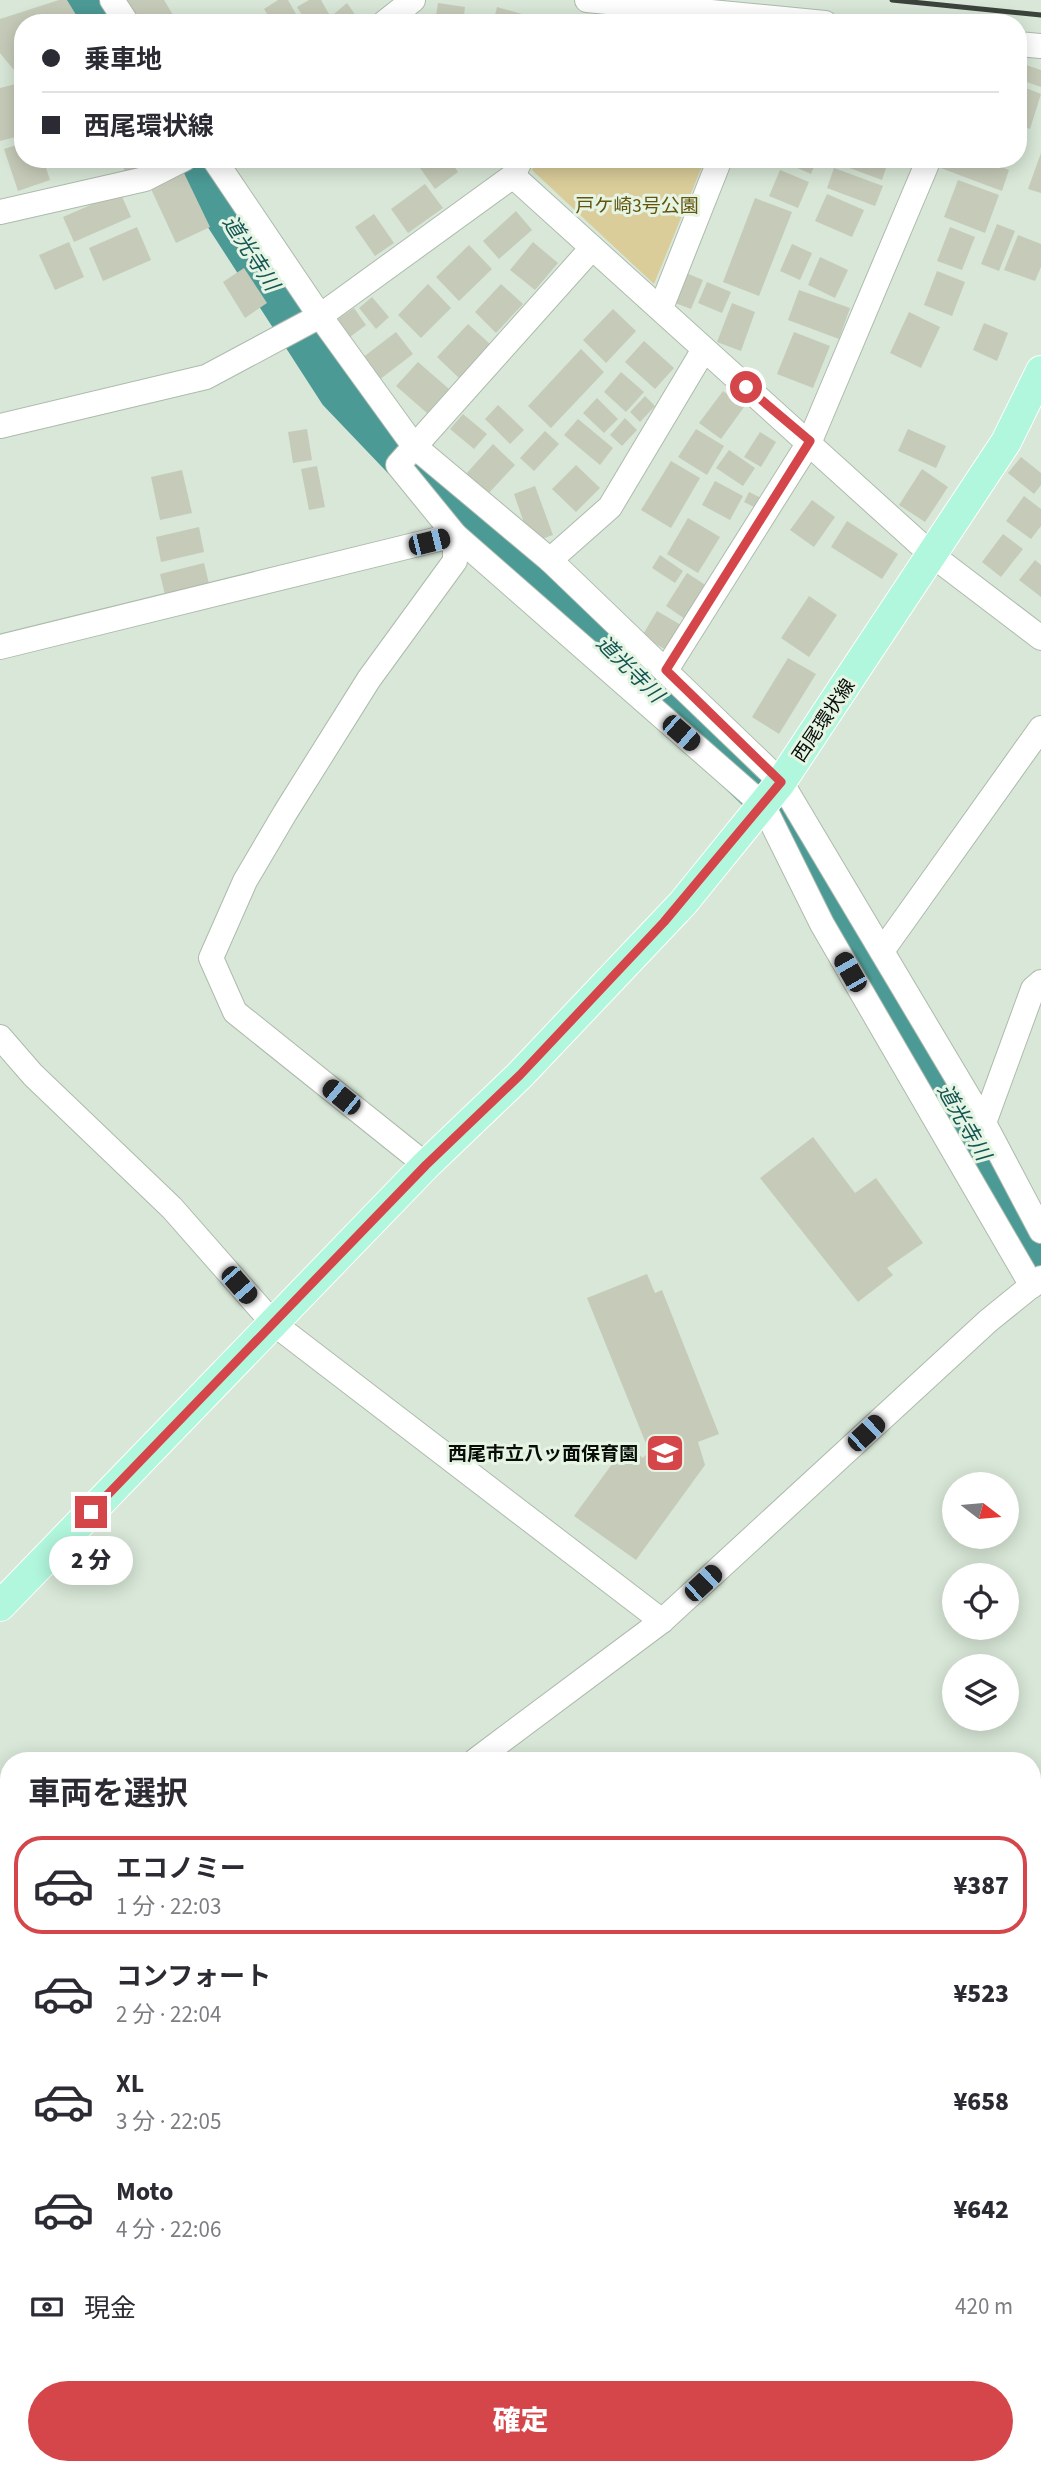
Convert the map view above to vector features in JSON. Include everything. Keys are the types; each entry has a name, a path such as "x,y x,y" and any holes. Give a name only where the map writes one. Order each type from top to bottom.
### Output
{"main road":[{"name":"西尾環状線","path":"0,1606 426,1165 520,1075 682,903 772,794 1006,442 1041,371"}],"street":[{"path":"395,14 413,0"},
{"path":"587,0 718,14"},
{"path":"0,212 145,179 166,168"},
{"path":"220,168 408,453 456,535 772,794 822,924 1035,1283 988,1321 662,1621 487,1752"},
{"path":"0,426 206,377 319,316 517,168 592,248 661,308 703,351 810,441 932,555 1041,638"},
{"path":"661,308 716,168"},
{"path":"666,670 810,441 925,168"},
{"path":"408,453 592,248"},
{"path":"550,560 610,507 703,351"},
{"path":"408,453 550,560 666,670 772,794 882,951 984,1123 1041,1231"},
{"path":"0,647 456,535"},
{"path":"426,1165 235,1012 211,958 245,881 285,813 369,679 455,561 456,535"},
{"path":"882,951 1041,728"},
{"path":"984,1123 1033,989 1041,982"},
{"path":"0,1037 33,1076 172,1208 272,1323 662,1621"}],"green space":[{"name":"戸ケ崎3号公園","path":"533,168 701,168 654,284"}],"building":[{"path":"67,0 76,14 16,14"},
{"path":"118,0 164,0 172,14 127,14"},
{"path":"278,0 288,0 296,14 267,14 264,9"},
{"path":"309,0 321,0 329,14 301,14 297,7"},
{"path":"347,3 355,14 334,14"},
{"path":"438,3 465,7 464,14 436,14"},
{"path":"497,7 522,14 495,14"},
{"path":"14,14 14,70 0,53 0,19"},
{"path":"1027,65 1041,70 1041,87 1027,82"},
{"path":"14,84 14,137 0,141 0,88"},
{"path":"1027,89 1041,94 1030,129 1027,128"},
{"path":"14,146 14,168 46,168 50,180 18,191 4,149"},
{"path":"1041,153 1041,193 1028,189"},
{"path":"123,168 138,168 128,175"},
{"path":"420,168 455,168 458,172 435,189"},
{"path":"797,168 813,168 811,174"},
{"path":"834,168 883,186 875,206 827,188"},
{"path":"850,168 886,168 882,180"},
{"path":"941,168 1004,168 1009,170 1002,191"},
{"path":"780,170 809,182 798,208 769,196"},
{"path":"184,173 210,227 176,243 151,189"},
{"path":"958,180 999,195 985,233 944,217"},
{"path":"425,184 443,208 408,233 391,209"},
{"path":"120,192 131,217 74,242 63,217"},
{"path":"827,194 864,210 852,237 815,221"},
{"path":"755,198 792,212 759,296 723,282"},
{"path":"516,211 532,230 499,259 483,241"},
{"path":"374,214 394,243 375,256 355,227"},
{"path":"997,224 1015,231 999,271 981,264"},
{"path":"137,227 151,260 103,281 89,248"},
{"path":"950,227 975,237 962,270 937,261"},
{"path":"1018,235 1041,244 1041,267 1035,281 1004,270"},
{"path":"69,242 84,277 55,290 39,255"},
{"path":"533,242 558,263 535,290 510,270"},
{"path":"792,244 812,253 800,280 780,271"},
{"path":"469,245 492,269 459,301 436,277"},
{"path":"820,257 848,270 835,298 808,285"},
{"path":"244,268 267,303 245,318 223,282"},
{"path":"937,271 965,282 952,316 924,305"},
{"path":"686,273 703,280 691,309 675,303"},
{"path":"707,282 731,292 722,313 698,303"},
{"path":"428,284 451,308 421,338 398,315"},
{"path":"501,284 523,304 496,333 475,312"},
{"path":"799,290 850,308 839,339 788,320"},
{"path":"372,297 389,317 376,329 359,308"},
{"path":"732,303 755,312 741,351 717,342"},
{"path":"354,308 366,325 350,337 338,319"},
{"path":"613,309 636,331 606,363 583,340"},
{"path":"909,312 940,327 921,368 890,353"},
{"path":"984,323 1008,333 997,361 973,350"},
{"path":"468,324 490,344 459,378 437,357"},
{"path":"396,332 413,354 379,380 362,358"},
{"path":"794,332 830,346 813,388 777,374"},
{"path":"644,341 674,368 655,389 625,362"},
{"path":"581,349 604,372 551,428 528,406"},
{"path":"418,362 449,389 427,413 396,386"},
{"path":"621,372 644,392 626,412 604,392"},
{"path":"723,391 744,407 721,439 699,423"},
{"path":"645,396 655,406 640,422 630,412"},
{"path":"597,398 618,419 604,433 583,413"},
{"path":"498,405 524,430 510,444 485,419"},
{"path":"463,414 487,434 474,449 450,429"},
{"path":"625,418 637,430 622,446 610,435"},
{"path":"578,419 613,448 600,465 564,435"},
{"path":"307,429 312,460 293,463 288,432"},
{"path":"696,429 724,446 707,475 678,457"},
{"path":"908,429 946,446 936,468 898,451"},
{"path":"545,431 559,444 534,471 520,458"},
{"path":"760,432 776,442 761,467 744,457"},
{"path":"493,444 515,465 487,495 465,475"},
{"path":"729,450 755,468 743,486 716,468"},
{"path":"1021,457 1041,473 1041,485 1034,494 1008,473"},
{"path":"671,461 700,478 671,528 641,510"},
{"path":"576,465 600,488 576,512 552,489"},
{"path":"317,466 325,507 309,510 301,469"},
{"path":"922,469 948,487 925,522 899,505"},
{"path":"182,470 192,513 160,520 151,477"},
{"path":"715,481 743,496 730,520 702,505"},
{"path":"535,486 553,535 531,543 514,494"},
{"path":"749,492 761,498 756,508 744,502"},
{"path":"1024,496 1041,509 1041,526 1031,539 1006,521"},
{"path":"812,500 835,517 814,547 790,530"},
{"path":"688,518 720,537 698,573 667,554"},
{"path":"847,521 898,554 882,579 831,547"},
{"path":"199,527 204,552 161,562 156,537"},
{"path":"1003,534 1023,549 1001,577 982,562"},
{"path":"660,555 683,571 675,583 652,568"},
{"path":"1035,560 1041,565 1041,597 1019,580"},
{"path":"204,563 210,588 166,599 160,574"},
{"path":"687,573 707,586 685,619 666,606"},
{"path":"809,596 837,615 809,657 781,638"},
{"path":"657,611 681,625 666,650 642,636"},
{"path":"788,658 816,674 779,734 752,717"},
{"path":"813,1137 855,1193 876,1178 923,1243 887,1268 893,1275 858,1302 760,1178"},
{"path":"647,1274 655,1293 662,1290 719,1434 698,1442 705,1465 636,1560 574,1516 626,1445 643,1458 649,1451 587,1298"}],"waterway":[{"name":"道光寺川","path":"87,0 96,14"},
{"name":"道光寺川","path":"196,168 340,391 465,522 554,594 778,809 796,832 1041,1255"}],"railway":[{"path":"892,0 1041,15"}],"place":[{"name":"西尾市立八ッ面保育園","path":"665,1453"}],"route":[{"path":"91,1512 426,1165 520,1075 682,903 781,782 666,670 810,441 746,387"}]}
